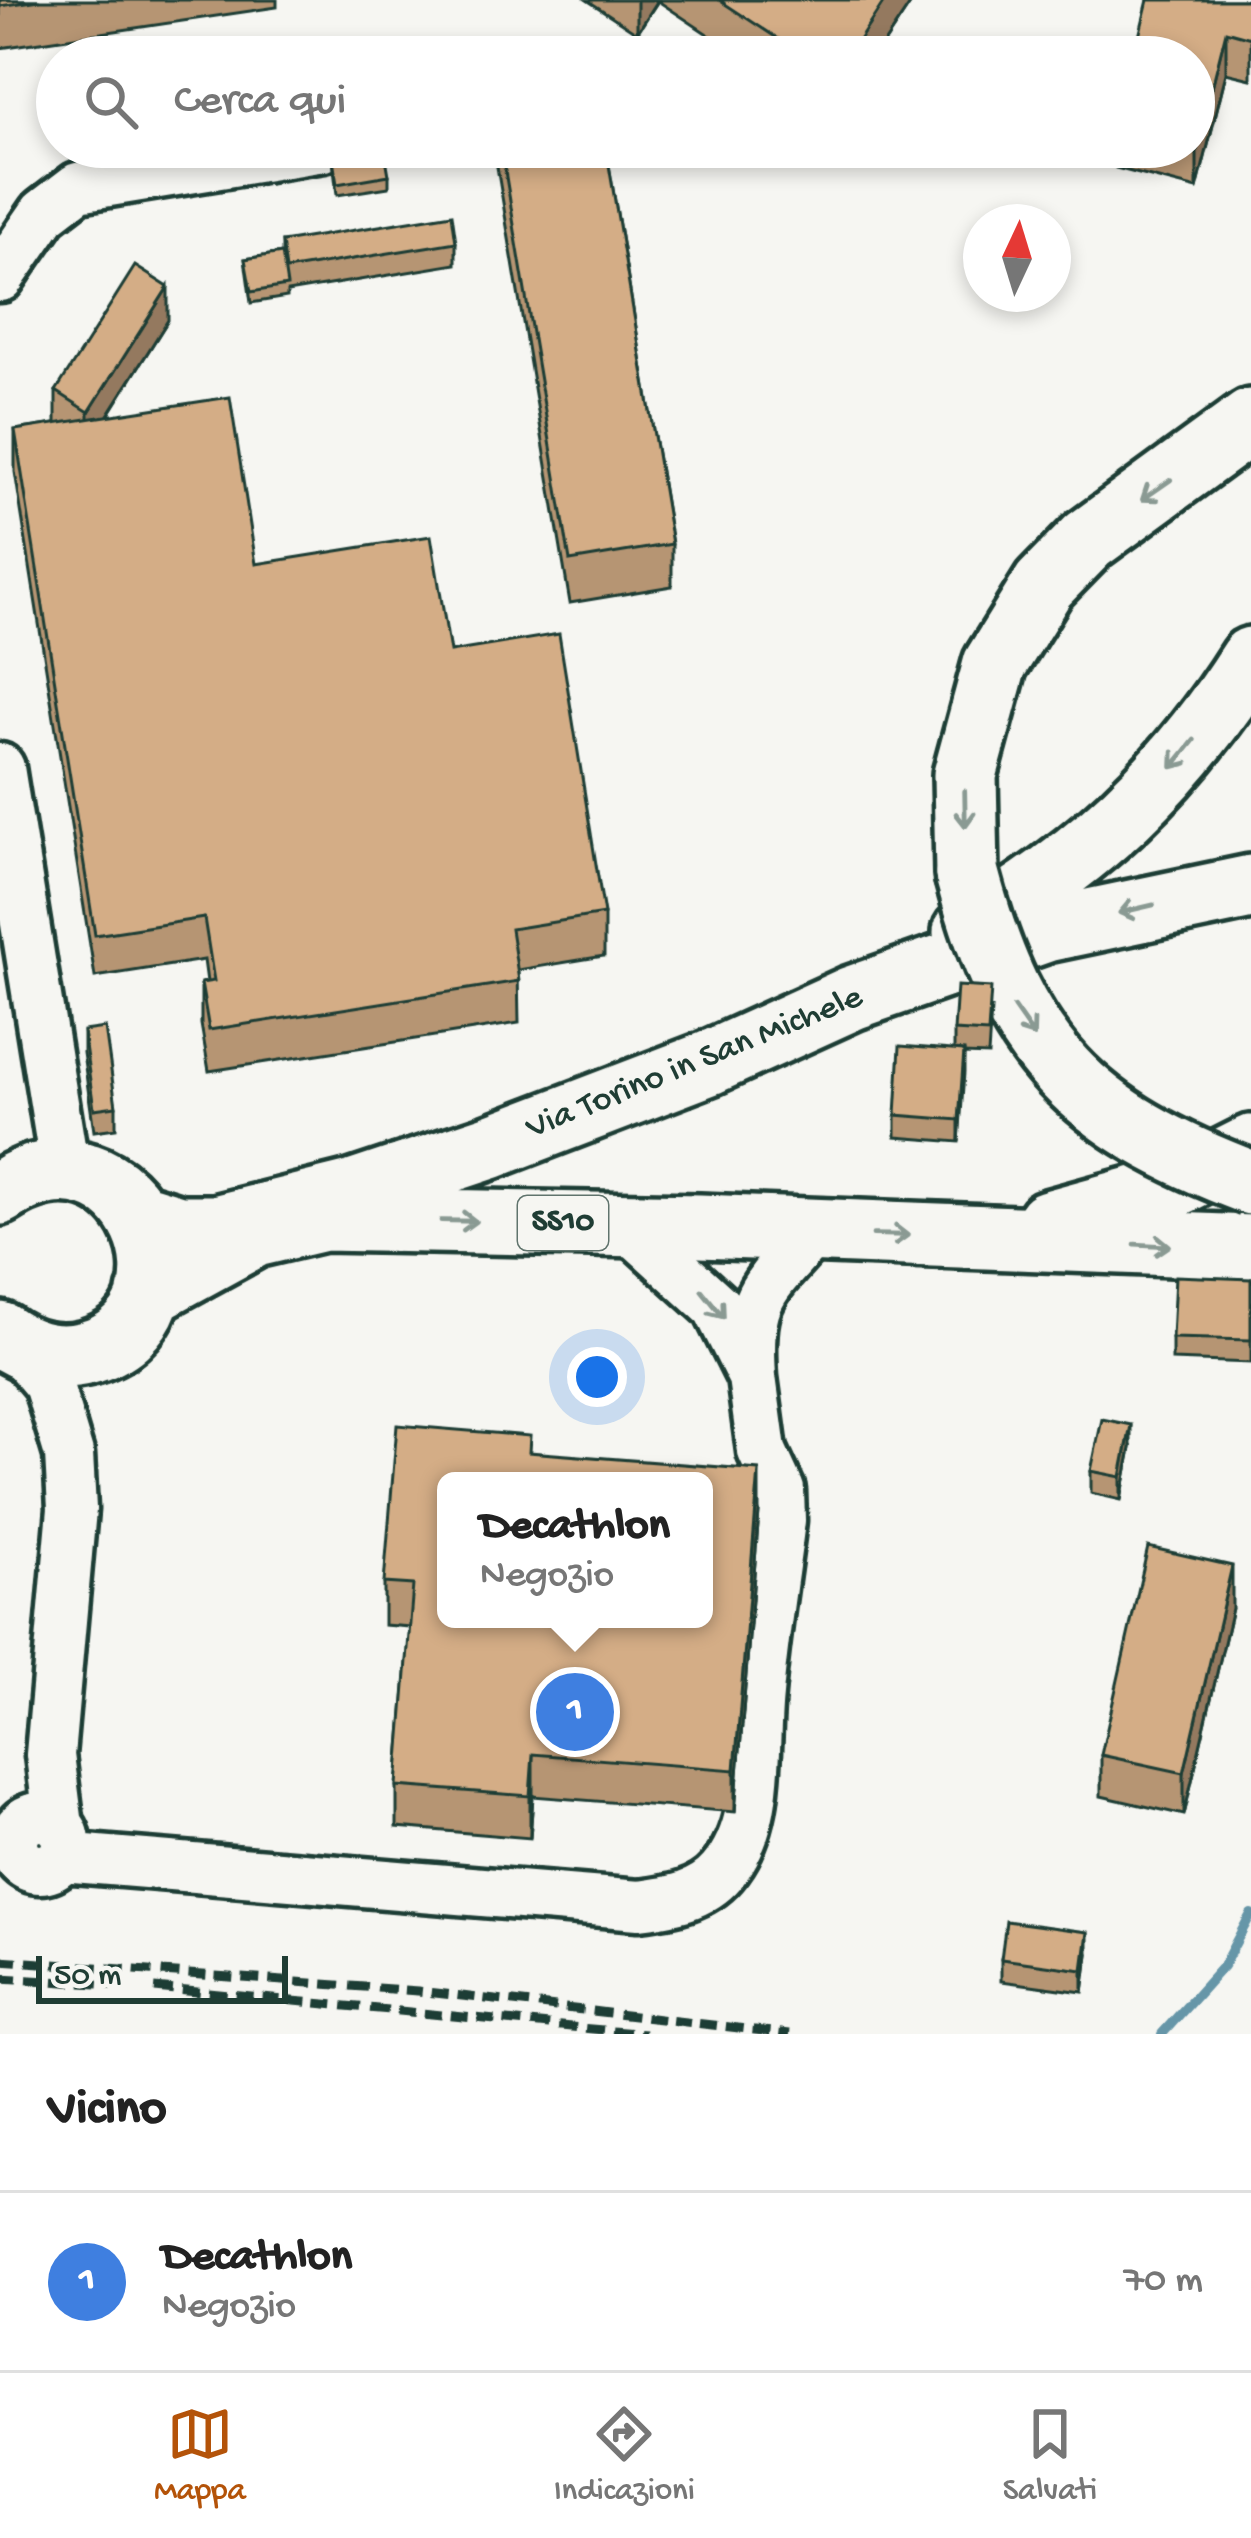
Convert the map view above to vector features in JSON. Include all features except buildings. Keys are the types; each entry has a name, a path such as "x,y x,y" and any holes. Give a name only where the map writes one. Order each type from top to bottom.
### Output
{"main road":[{"path":"1251,422 1088,540 1045,584 995,664 965,775 967,874 1014,1009 1051,1058 1116,1120 1174,1154 1251,1183"},
{"path":"852,998 1038,888 1121,824 1183,757 1251,659"},
{"name":"Via Torino in San Michele","path":"65,1171 108,1184 140,1215 179,1227 215,1227 352,1192 684,1073 852,998 1046,931 1251,886"},
{"path":"994,1238 1168,1189 1251,1147"},
{"path":"0,1193 41,1173 65,1171"},
{"path":"135,1314 151,1240 140,1215"},
{"name":"SS10","path":"9,1340 44,1356 71,1357 98,1350 135,1314 255,1235 323,1219 1251,1247"}],"street":[{"path":"0,277 44,213 78,188 198,168"},
{"path":"0,768 65,1171"},
{"path":"627,1225 717,1306 752,1377"},
{"path":"9,1340 48,1384 69,1454 72,1509 50,1755 50,1834 639,1905 687,1898 722,1872 744,1829 756,1775 758,1696 781,1520 780,1490 763,1451 748,1324 757,1297 812,1234"},
{"path":"69,1454 86,1387 135,1314"}],"waterway":[{"path":"1162,2034 1223,1966 1251,1914"}],"railway":[{"path":"0,1960 418,1991 790,2034"},
{"path":"0,1978 113,1985"},
{"path":"155,1988 645,2034"}],"place":[{"name":"Decathlon","path":"575,1712"}]}
